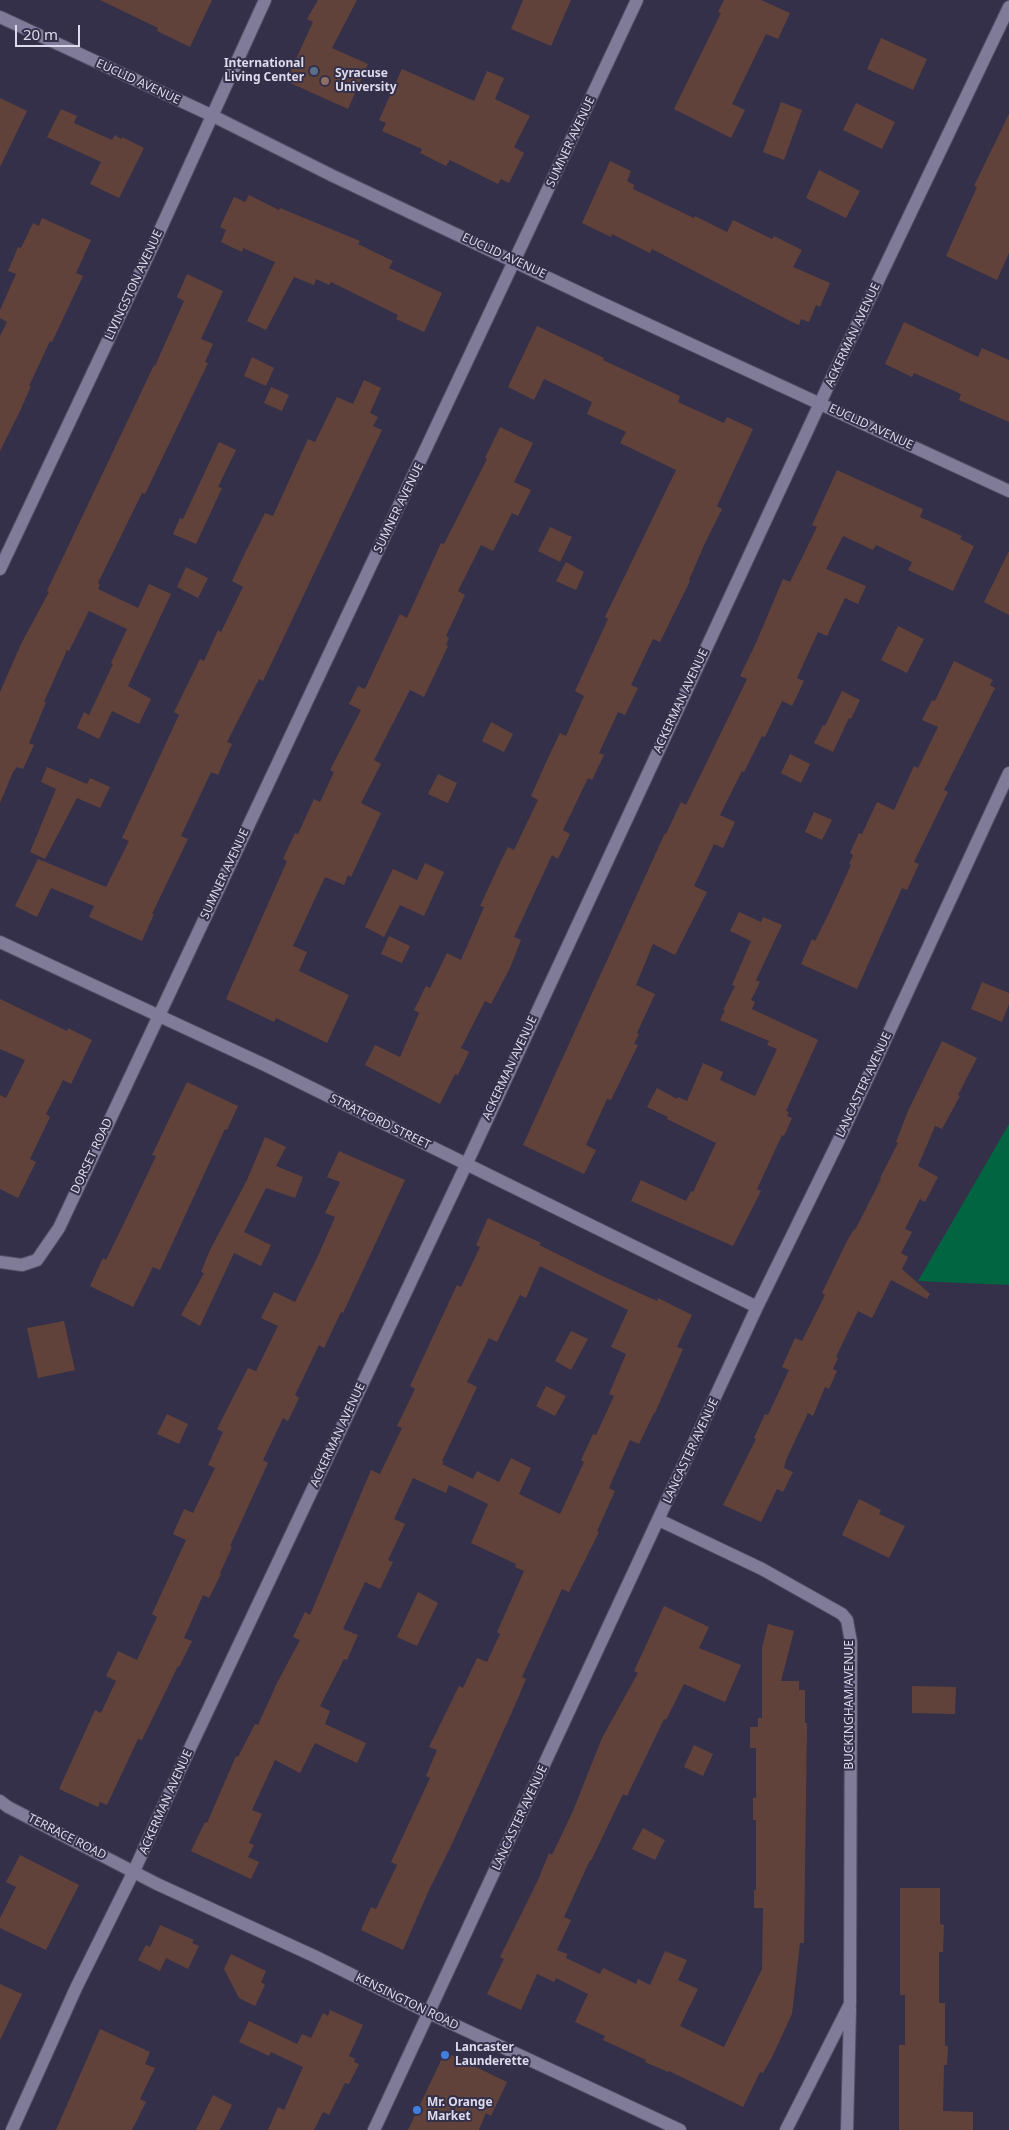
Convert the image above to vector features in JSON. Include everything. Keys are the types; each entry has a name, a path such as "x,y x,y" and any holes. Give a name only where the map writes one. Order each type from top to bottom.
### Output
{"street":[{"name":"LIVINGSTON AVENUE","path":"0,569 213,116 265,0"},
{"name":"SUMNER AVENUE","path":"158,1015 515,262 636,0"},
{"name":"ACKERMAN AVENUE","path":"12,2130 76,1988 134,1871 821,403 1009,7"},
{"name":"EUCLID AVENUE","path":"0,18 213,116 333,176 515,262 1009,491"},
{"name":"LANCASTER AVENUE","path":"374,2130 757,1307 837,1144 1009,773"},
{"name":"STRATFORD STREET","path":"0,942 266,1066 757,1307"},
{"name":"DORSET ROAD","path":"0,1262 22,1265 37,1260 59,1228 158,1015"},
{"name":"BUCKINGHAM AVENUE","path":"659,1520 762,1570 842,1614 847,1620 851,1642 850,2004 847,2130"},
{"name":"TERRACE ROAD","path":"0,1801 134,1871"},
{"name":"KENSINGTON ROAD","path":"134,1871 314,1956 428,2014 680,2130"},
{"name":"BUCKINGHAM AVENUE","path":"786,2130 850,2004"}],"green space":[{"path":"1009,1124 1009,1285 918,1281"}],"building":[{"path":"100,0 212,0 190,47 157,31 158,28"},
{"path":"318,0 357,0 332,48 368,64 348,109 286,81 313,22 307,19"},
{"path":"523,0 571,0 551,46 511,29"},
{"path":"724,0 761,0 790,13 778,39 766,34 732,104 745,110 731,138 674,109 721,13 718,12"},
{"path":"881,38 927,59 913,90 867,69"},
{"path":"402,69 474,101 487,71 504,78 495,99 530,116 514,147 524,153 509,183 501,179 498,184 450,160 446,166 420,153 422,149 382,131 386,123 379,120"},
{"path":"0,98 27,111 0,167"},
{"path":"781,102 802,110 784,160 763,152"},
{"path":"856,103 895,122 882,149 843,130"},
{"path":"61,109 77,116 74,123 112,140 115,135 144,148 119,198 90,184 101,162 47,137"},
{"path":"1009,114 1009,253 997,280 946,256 977,187 974,186"},
{"path":"610,161 631,171 627,181 634,185 633,189 694,218 695,216 727,232 733,220 772,239 774,236 802,250 793,267 830,283 820,307 816,305 809,322 801,319 799,325 652,249 650,253 612,234 611,237 582,223"},
{"path":"819,170 860,191 846,218 806,198"},
{"path":"249,195 279,210 280,208 360,241 358,244 393,261 389,268 442,293 424,332 396,319 398,315 331,282 329,285 316,279 314,285 294,277 266,330 247,321 275,262 243,248 242,252 221,242 226,230 220,227 234,197 245,202"},
{"path":"42,218 91,240 76,273 83,276 52,342 50,341 29,386 31,386 21,409 0,451 0,336 7,322 0,318 0,310 16,274 8,271 18,247 21,248 33,223 39,226"},
{"path":"187,274 223,291 201,339 213,344 205,362 208,363 145,494 142,493 98,583 100,584 98,589 138,608 149,584 171,594 128,686 151,699 139,724 112,711 99,739 77,728 84,712 89,715 127,629 89,611 69,651 67,650 44,702 46,702 29,743 34,745 23,769 17,767 13,772 0,803 0,692 21,644 49,592 47,591 155,366 184,301 177,297"},
{"path":"904,322 978,357 982,348 1009,360 1009,422 959,400 961,394 914,373 912,377 885,364"},
{"path":"537,326 604,358 603,360 680,396 678,402 724,423 727,417 753,429 717,506 722,509 705,543 690,581 660,642 653,639 631,685 638,688 625,715 618,712 599,753 604,755 592,780 588,778 563,830 570,834 558,859 552,855 514,937 521,940 510,968 491,1004 485,1001 461,1048 469,1052 458,1075 455,1074 440,1104 365,1065 375,1045 400,1057 419,1013 414,1010 426,986 430,988 447,953 461,960 484,907 480,906 500,863 508,847 514,850 538,800 531,796 548,758 560,733 566,736 584,696 575,691 608,619 605,617 676,470 620,443 626,432 587,414 592,402 544,379 534,400 508,387"},
{"path":"252,357 274,368 266,386 244,376"},
{"path":"364,380 381,388 370,413 378,417 373,426 382,430 263,681 259,679 227,742 232,744 218,775 211,772 181,836 188,839 152,914 154,914 142,941 89,917 94,906 51,888 37,917 15,906 38,859 106,887 129,841 122,838 179,715 174,712 200,659 204,661 218,630 221,632 243,587 232,581 265,513 273,516 308,439 315,442 337,397 353,404"},
{"path":"271,387 289,395 282,411 264,403"},
{"path":"500,427 533,443 514,482 531,490 518,516 512,513 493,551 481,545 458,591 465,595 446,636 449,638 446,645 448,646 424,697 410,690 374,760 381,764 361,803 381,813 351,877 348,875 344,885 325,877 293,946 307,952 299,971 349,995 327,1043 276,1018 274,1022 226,999 287,861 283,859 295,833 298,834 314,799 320,802 334,772 330,770 361,710 349,704 358,686 365,689 400,614 407,618 441,543 444,544 487,459 485,458"},
{"path":"219,442 236,450 218,487 222,488 196,544 173,534 180,518 183,519"},
{"path":"837,470 923,509 920,517 962,536 960,539 974,546 953,591 908,570 912,562 876,545 873,550 843,536 826,569 866,586 858,604 845,598 827,636 818,632 797,678 804,681 792,706 782,701 765,737 762,736 744,772 742,771 720,815 735,822 723,848 714,844 694,886 707,892 675,955 653,944 636,985 655,994 637,1033 639,1034 634,1044 638,1045 611,1100 607,1099 586,1145 596,1150 584,1174 523,1145 665,833 681,802 686,805 747,679 740,676 783,579 790,582 817,527 812,525"},
{"path":"550,527 572,537 560,562 538,551"},
{"path":"1009,551 1009,615 984,602"},
{"path":"566,562 584,572 576,590 556,581"},
{"path":"186,567 208,578 198,598 177,587"},
{"path":"898,626 924,639 907,673 881,660"},
{"path":"954,661 993,680 990,685 995,688 944,790 948,792 914,862 919,864 907,890 902,888 857,989 801,964 812,939 815,941 830,911 851,865 849,864 853,855 850,853 859,833 862,834 877,802 894,810 914,766 918,768 938,727 922,720 932,700 935,701"},
{"path":"842,691 860,700 833,752 814,743 823,725 825,726"},
{"path":"491,722 513,734 504,752 482,741"},
{"path":"790,754 810,764 801,783 781,773"},
{"path":"47,767 87,784 90,778 110,787 100,808 77,798 45,859 30,852 56,789 41,782"},
{"path":"438,774 457,783 448,803 428,794"},
{"path":"814,812 832,820 822,840 805,832"},
{"path":"425,863 444,872 424,916 400,905 384,937 365,927 393,869 417,880"},
{"path":"739,912 761,922 763,917 782,925 756,980 760,982 751,1000 755,1002 752,1009 818,1040 786,1111 789,1112 787,1116 792,1118 757,1189 761,1191 733,1246 631,1201 641,1180 686,1201 691,1191 693,1192 716,1143 647,1107 657,1088 677,1099 678,1097 687,1101 703,1063 723,1072 720,1080 755,1096 777,1049 767,1045 769,1041 720,1020 735,986 732,985 751,941 730,931"},
{"path":"389,936 410,946 402,963 381,954"},
{"path":"982,982 1009,993 1009,1004 1002,1022 971,1009"},
{"path":"0,999 67,1031 68,1028 92,1040 71,1084 63,1080 46,1114 50,1117 30,1159 36,1162 18,1198 0,1189 0,1095 6,1098 25,1060 0,1049"},
{"path":"942,1041 977,1058 958,1095 960,1096 942,1129 935,1126 918,1166 938,1177 925,1202 920,1199 905,1229 912,1232 901,1253 908,1257 902,1269 930,1294 927,1299 891,1280 872,1318 858,1311 836,1357 838,1358 833,1369 837,1371 829,1389 825,1387 813,1416 808,1413 786,1460 784,1468 793,1472 783,1492 777,1489 761,1522 723,1505 756,1439 754,1438 765,1414 768,1415 789,1370 782,1367 795,1338 802,1341 825,1295 822,1293 846,1243 855,1230 881,1179 898,1143 896,1142 908,1111"},
{"path":"187,1082 238,1106 227,1130 225,1129 160,1270 153,1267 133,1307 90,1286 103,1258 106,1260 127,1217 156,1156 152,1155"},
{"path":"265,1137 286,1147 276,1166 303,1177 295,1198 266,1188 244,1232 271,1245 261,1266 234,1253 200,1326 181,1315 204,1273 201,1272 210,1250 247,1180"},
{"path":"339,1151 405,1180 343,1313 341,1312 324,1348 319,1345 295,1395 299,1398 288,1421 283,1418 263,1460 268,1463 230,1546 232,1547 221,1574 209,1598 203,1595 184,1638 192,1641 142,1740 138,1739 107,1805 100,1802 98,1807 59,1789 95,1710 101,1713 116,1681 106,1676 118,1651 137,1660 157,1617 152,1614 186,1540 173,1534 184,1509 193,1513 215,1468 208,1465 223,1432 217,1429 248,1368 256,1371 278,1326 261,1318 274,1292 295,1302 318,1256 335,1217 325,1213 340,1182 327,1177"},
{"path":"488,1218 541,1243 539,1245 600,1275 657,1301 658,1298 692,1315 677,1347 683,1349 655,1413 639,1444 630,1440 609,1488 615,1491 597,1531 599,1532 569,1592 562,1589 522,1677 526,1679 512,1712 403,1950 361,1930 371,1907 376,1909 397,1865 391,1862 430,1778 426,1776 437,1750 429,1747 459,1686 463,1688 477,1658 487,1662 500,1634 497,1632 524,1571 515,1567 516,1564 471,1543 488,1504 449,1485 446,1493 413,1478 394,1519 405,1524 388,1560 393,1562 380,1589 365,1582 343,1629 358,1635 347,1660 344,1659 320,1706 330,1711 325,1724 366,1743 357,1763 315,1743 300,1773 275,1760 252,1810 262,1814 249,1843 254,1845 248,1857 259,1862 251,1879 191,1851 205,1822 207,1823 236,1756 238,1757 255,1724 258,1725 277,1683 300,1640 293,1637 305,1612 310,1615 371,1470 380,1474 402,1428 397,1426 415,1389 410,1386 457,1285 461,1287 480,1247 476,1245","holes":["540,1266 628,1310 611,1347 626,1354 609,1394 614,1396 596,1435 593,1434 581,1460 584,1462 560,1514 519,1494 531,1468 511,1458 499,1482 477,1471 473,1479 442,1464 477,1387 467,1382 489,1338 497,1342 520,1295 526,1298"]},
{"path":"64,1321 75,1370 38,1378 27,1328"},
{"path":"571,1331 588,1339 571,1370 555,1361"},
{"path":"546,1386 566,1396 555,1416 536,1406"},
{"path":"167,1414 188,1424 179,1444 157,1434"},
{"path":"859,1499 881,1510 879,1514 905,1526 889,1558 842,1535"},
{"path":"418,1592 438,1603 417,1646 397,1637"},
{"path":"664,1606 709,1627 699,1648 741,1665 725,1702 684,1684 666,1720 664,1719 627,1796 623,1794 590,1860 564,1917 571,1920 557,1950 567,1954 566,1958 600,1974 603,1968 636,1984 638,1979 650,1985 665,1951 687,1960 678,1980 698,1989 680,2026 724,2047 762,1969 763,1908 754,1908 754,1890 756,1890 756,1820 753,1820 753,1798 756,1798 756,1748 750,1748 750,1727 758,1727 758,1718 762,1718 762,1648 768,1624 794,1631 781,1681 799,1681 799,1690 805,1690 805,1723 807,1723 804,1943 800,1943 792,2014 773,2055 763,2073 760,2072 743,2107 669,2071 645,2062 646,2060 603,2040 605,2036 575,2022 588,1994 556,1978 554,1982 537,1974 521,2010 487,1994 504,1959 500,1957 538,1880 549,1853 552,1855 573,1811 602,1738 638,1673 634,1671"},
{"path":"912,1686 956,1687 955,1714 912,1713"},
{"path":"694,1745 713,1754 703,1776 684,1767"},
{"path":"643,1828 665,1840 655,1860 632,1849"},
{"path":"20,1855 79,1885 46,1950 0,1928 0,1918 16,1887 6,1882"},
{"path":"900,1888 940,1888 940,1924 944,1925 943,1952 939,1952 939,2003 945,2003 945,2046 948,2046 947,2065 944,2065 943,2111 973,2112 973,2130 899,2130 899,2045 905,2045 905,1995 900,1995"},
{"path":"160,1925 194,1940 192,1943 199,1946 188,1969 166,1958 160,1971 138,1960 146,1945 150,1947"},
{"path":"231,1954 266,1971 261,1982 265,1985 255,2006 239,1998 224,1969"},
{"path":"0,1984 22,1994 0,2040"},
{"path":"330,2010 363,2025 349,2056 355,2059 354,2062 359,2064 349,2084 345,2083 329,2115 323,2112 314,2130 268,2130 278,2107 284,2110 303,2067 271,2052 269,2056 239,2042 249,2021 297,2044 302,2034 311,2038 323,2013 328,2016"},
{"path":"100,2029 150,2052 145,2064 155,2068 140,2099 146,2102 132,2130 56,2130"},
{"path":"445,2052 507,2082 491,2116 486,2113 479,2130 408,2130"},
{"path":"213,2095 232,2105 220,2130 196,2130"}],"place":[{"name":"International Living Center","path":"314,71"},
{"name":"Syracuse University","path":"325,81"},
{"name":"Lancaster Launderette","path":"445,2055"},
{"name":"Mr. Orange Market","path":"417,2110"}]}
